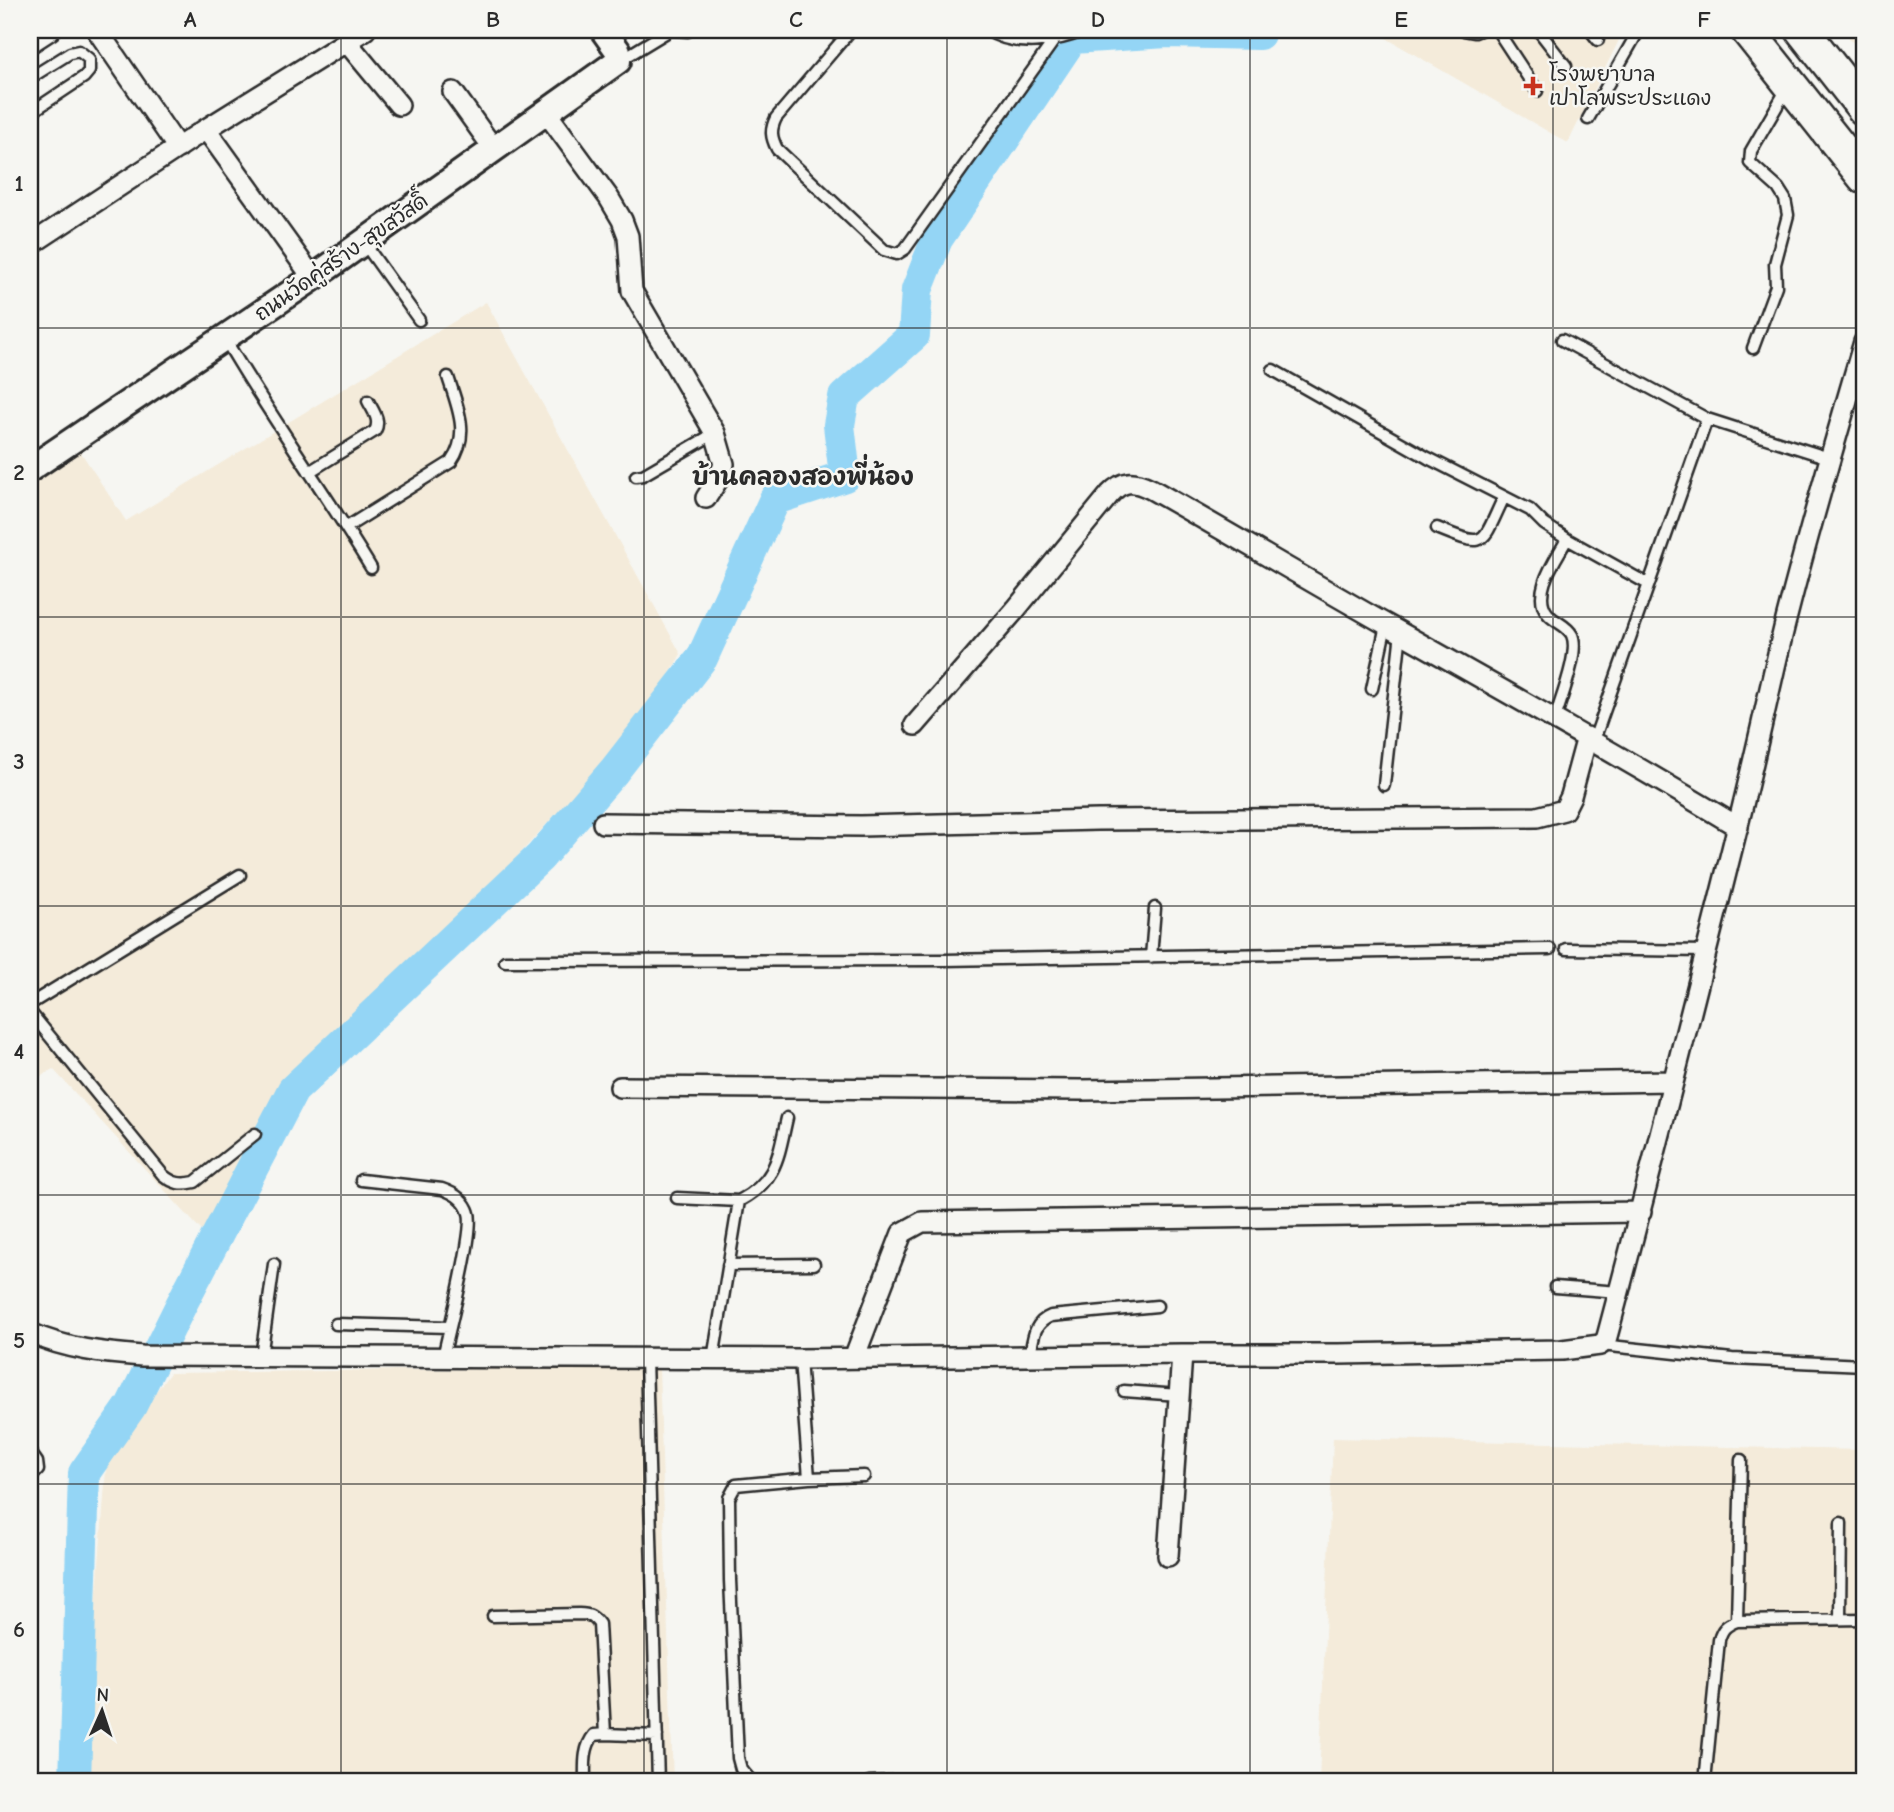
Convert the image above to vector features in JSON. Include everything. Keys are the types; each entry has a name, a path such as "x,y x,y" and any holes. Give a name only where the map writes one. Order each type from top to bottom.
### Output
{"main road":[{"path":"1746,30 1864,177"},
{"path":"1802,30 1864,109"}],"street":[{"path":"30,43 50,30"},
{"path":"97,30 178,148"},
{"path":"30,245 206,129 365,30"},
{"path":"603,30 618,51 618,61"},
{"path":"346,41 399,105"},
{"name":"ถนนวัดคู่สร้าง-สุขสวัสดิ์","path":"33,460 313,278 618,61"},
{"path":"453,92 494,149"},
{"path":"546,112 622,220 628,236 632,291 715,433 724,464 719,478 706,498"},
{"path":"206,129 313,278"},
{"path":"30,1333 58,1345 90,1352 142,1356 261,1357 800,1359 1182,1353 1338,1354 1562,1350 1600,1345 1606,1340 1642,1212 1672,1082 1738,827 1784,627 1829,458 1864,342"},
{"path":"915,725 1016,609 1119,484 1140,483 1590,739 1738,827"},
{"path":"603,823 861,826 1111,820 1537,817 1564,810 1590,739"},
{"path":"620,1087 1082,1090 1672,1082"},
{"path":"853,1358 902,1233 922,1222 1642,1212"},
{"path":"1168,1556 1182,1353"}],"lane":[{"path":"618,61 671,30 688,31"},
{"path":"851,30 776,118 771,127 772,138 777,149 884,250 897,254 905,249 1055,39"},
{"path":"987,30 998,38 1023,42 1055,39 1086,30"},
{"path":"1464,30 1475,33 1480,30"},
{"path":"1497,30 1537,91"},
{"path":"1538,30 1566,66"},
{"path":"1590,30 1598,40"},
{"path":"1588,119 1639,30"},
{"path":"30,78 70,53 79,51 89,59 89,71 85,77 30,113"},
{"path":"1753,348 1776,286 1775,264 1788,215 1785,199 1778,188 1750,163 1751,151 1790,84"},
{"path":"364,242 419,320"},
{"path":"224,338 252,387 347,527 371,568"},
{"path":"1563,340 1707,419 1829,458"},
{"path":"1273,370 1428,458 1530,510 1544,524 1567,539 1648,584"},
{"path":"347,527 451,462 458,452 463,423 448,377"},
{"path":"309,472 375,431 377,419 368,401"},
{"path":"1590,739 1707,419"},
{"path":"636,476 643,475 715,433"},
{"path":"1437,528 1471,542 1479,541 1487,532 1504,497"},
{"path":"1555,719 1574,650 1573,636 1548,614 1542,601 1550,569 1567,539"},
{"path":"1372,689 1393,629"},
{"path":"1384,785 1393,629"},
{"path":"30,1004 240,875"},
{"path":"1151,957 1155,908"},
{"path":"505,961 747,962 1550,949"},
{"path":"1566,949 1706,951"},
{"path":"30,1012 172,1183 195,1182 256,1134"},
{"path":"677,1198 739,1201 764,1184 774,1170 787,1118"},
{"path":"361,1180 442,1189 455,1193 469,1213 469,1234 443,1358"},
{"path":"713,1359 739,1201"},
{"path":"728,1265 814,1264"},
{"path":"261,1357 274,1265"},
{"path":"1555,1287 1619,1292"},
{"path":"1030,1356 1035,1329 1042,1320 1051,1316 1157,1306"},
{"path":"337,1324 449,1327"},
{"path":"1600,1345 1732,1359 1864,1365"},
{"path":"646,1359 658,1782"},
{"path":"800,1359 809,1478"},
{"path":"1124,1391 1179,1395"},
{"path":"30,1452 37,1462 38,1470 30,1478"},
{"path":"1737,1621 1741,1460"},
{"path":"752,1782 741,1769 738,1758 729,1498 736,1485 864,1476"},
{"path":"1840,1619 1841,1523"},
{"path":"493,1616 589,1614 594,1618 599,1624 605,1734"},
{"path":"1705,1782 1719,1640 1727,1625 1737,1621 1864,1619"},
{"path":"585,1782 585,1759 589,1741 594,1735 657,1736"},
{"path":"869,1782 899,1780"}],"shaded area":[{"name":"โรงพยาบาล เปาโลพระประแดง","path":"1372,30 1624,30 1568,143"},
{"path":"1843,30 1864,30 1864,57"},
{"path":"486,302 681,654 648,712 517,857 338,1038 273,1129 212,1242 53,1069 30,1083 30,481 78,448 126,521"},
{"path":"659,1367 673,1782 83,1782 107,1456 170,1373"},
{"path":"1333,1438 1864,1450 1864,1782 1319,1782"}],"waterway":[{"path":"75,1782 84,1473 131,1406 293,1090 540,857 614,771 702,658 775,499 845,476 839,425 844,397 914,335 917,290 937,239 1072,38 1167,32 1259,34 1260,30"}],"place":[{"name":"โรงพยาบาล เปาโลพระประแดง","path":"1533,86"}],"district":[{"name":"บ้านคลองสองพี่น้อง","path":"803,477"}]}
